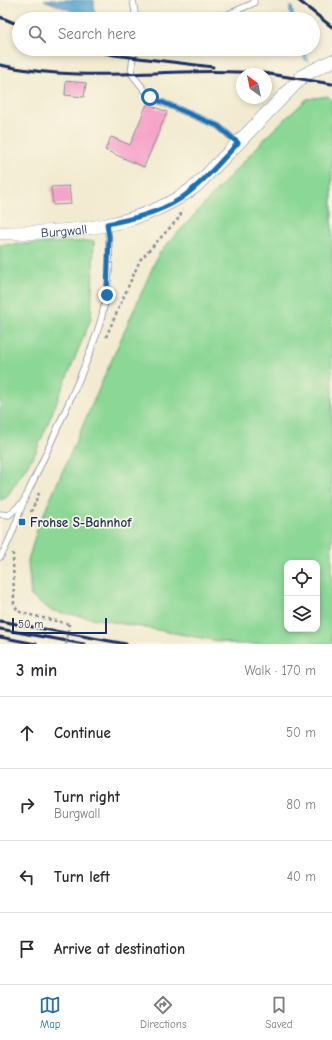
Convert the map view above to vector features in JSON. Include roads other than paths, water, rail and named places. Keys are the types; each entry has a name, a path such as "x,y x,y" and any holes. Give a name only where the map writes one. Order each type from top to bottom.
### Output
{"street":[{"name":"Burgwall","path":"0,233 65,230 107,224 134,218 161,209 179,199 197,185 304,76 332,61"}],"lane":[{"path":"134,0 135,12"},
{"path":"233,12 254,3 254,0"},
{"path":"133,56 131,73 150,97 218,126 238,143"},
{"path":"0,557 6,548 24,500 54,438 100,328 107,295 109,237 107,224"},
{"path":"0,514 9,515 24,500"}],"water":[{"path":"44,0 94,0 95,12 74,12"}],"waterway":[{"path":"291,8 291,12"},
{"path":"304,56 307,60"}],"railway":[{"path":"298,0 313,12"},
{"path":"0,17 12,22"},
{"path":"320,17 332,27"},
{"path":"122,56 213,67"},
{"path":"0,65 33,71 67,74 236,72"},
{"path":"272,74 332,84"},
{"path":"0,621 126,644"},
{"path":"0,629 84,644"},
{"path":"0,637 36,644"}],"place":[{"name":"Frohse S-Bahnhof","path":"22,522"}]}
